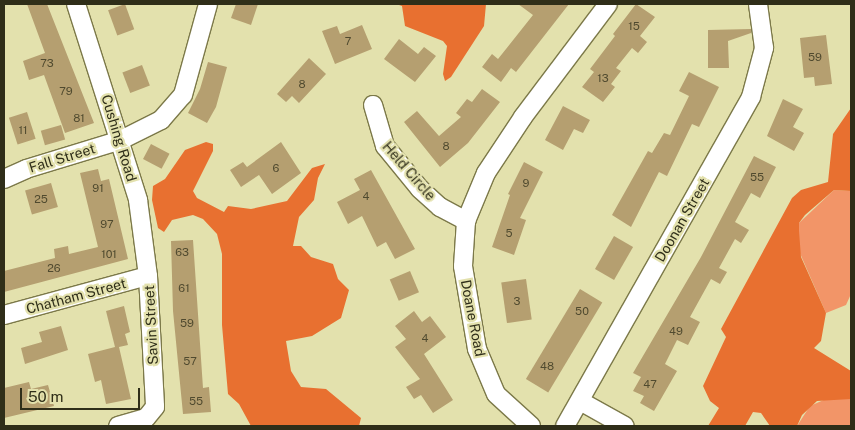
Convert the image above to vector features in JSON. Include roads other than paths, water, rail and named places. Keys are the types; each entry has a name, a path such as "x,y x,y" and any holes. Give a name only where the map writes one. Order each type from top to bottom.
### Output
{"street":[{"name":"Cushing Road","path":"76,4 121,140 138,200 148,276"},
{"name":"Fall Street","path":"4,179 26,169 121,140 150,128 180,102 208,4"},
{"path":"466,221 486,173 523,117 608,4"},
{"name":"Doonan Street","path":"564,426 580,401 751,97 764,48 758,4"},
{"name":"Held Circle","path":"373,105 385,146 420,189 440,207 466,221"},
{"name":"Doane Road","path":"466,221 463,266 477,348 496,394 531,426"},
{"name":"Chatham Street","path":"4,315 148,276"},
{"name":"Savin Street","path":"118,426 146,418 155,405 148,276"},
{"path":"580,401 625,426"}]}
